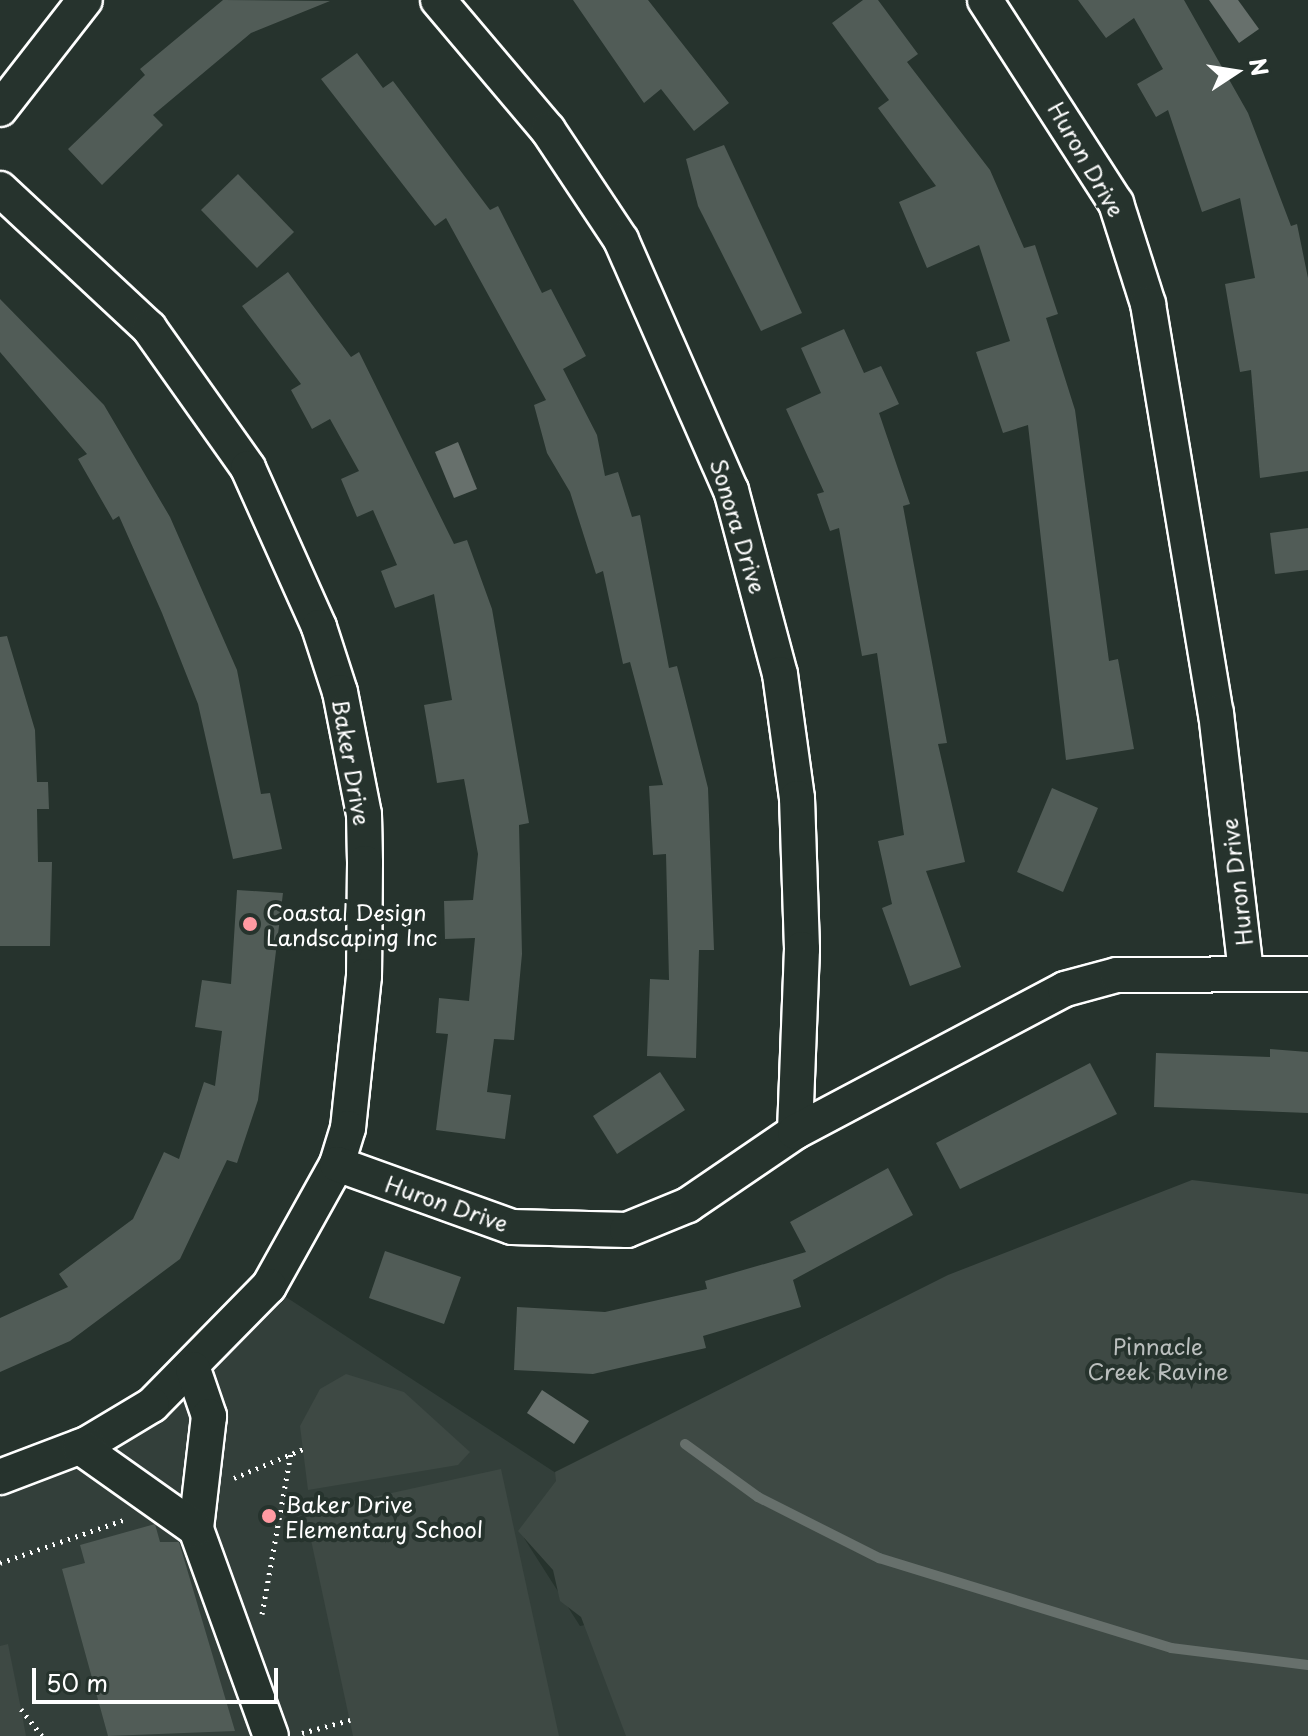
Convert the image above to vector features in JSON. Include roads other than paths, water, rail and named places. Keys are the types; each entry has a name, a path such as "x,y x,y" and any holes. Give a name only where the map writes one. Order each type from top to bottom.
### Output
{"street":[{"path":"0,109 85,0"},
{"name":"Sonora Drive","path":"438,0 548,130 621,240 731,490 780,674 797,798 795,1132"},
{"name":"Huron Drive","path":"337,1164 512,1227 627,1230 688,1205 795,1132 1089,980 1246,973 1216,713 1148,304 1116,203 985,0"},
{"name":"Baker Drive","path":"0,189 111,288 185,371 248,468 319,627 356,760 365,850 362,1004 337,1164 269,1286 193,1369 152,1405 80,1447 0,1477"},
{"path":"1246,973 1308,974"},
{"path":"193,1369 209,1416 196,1529 228,1632 271,1736"},
{"path":"80,1447 196,1529"}],"waterway":[{"path":"685,1444 758,1497 879,1558 1171,1648 1308,1665"}],"place":[{"name":"Coastal Design Landscaping Inc","path":"250,924"},
{"name":"Baker Drive Elementary School","path":"269,1516"}],"park label":[{"name":"Pinnacle Creek Ravine","path":"1158,1358"}]}
